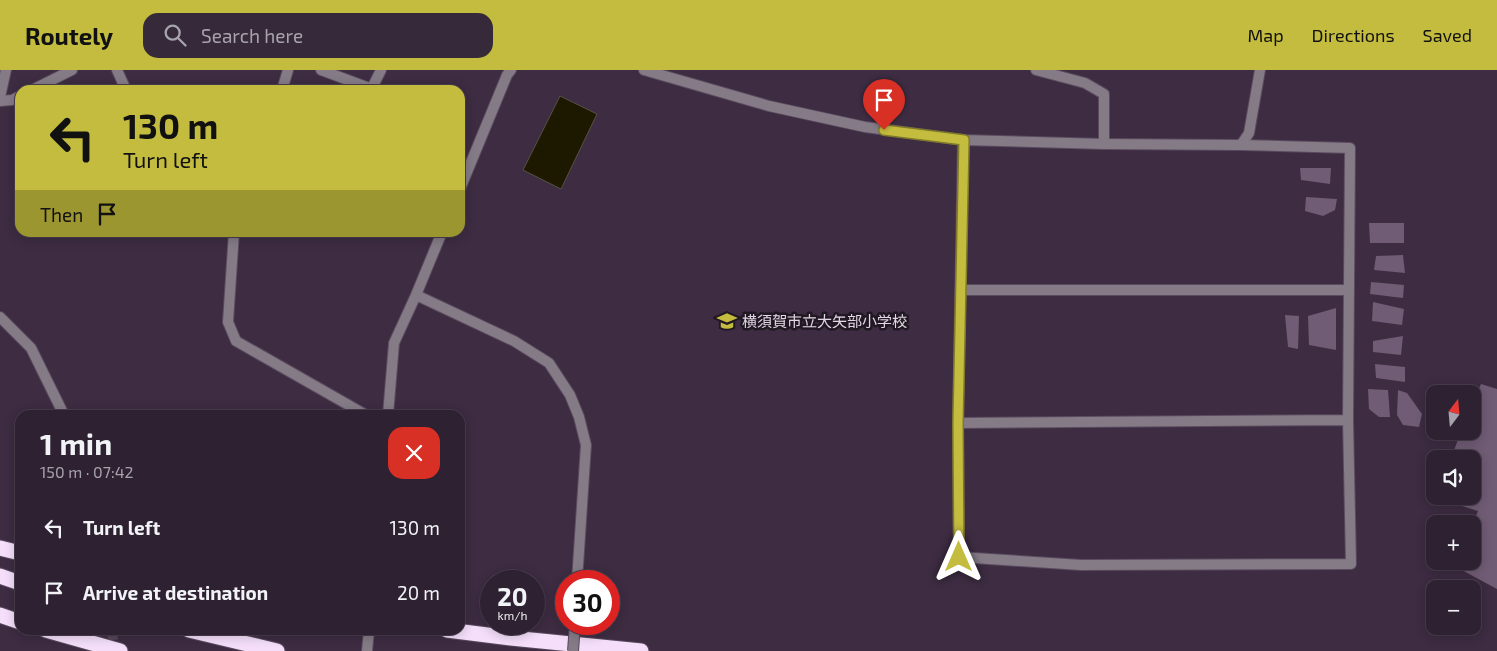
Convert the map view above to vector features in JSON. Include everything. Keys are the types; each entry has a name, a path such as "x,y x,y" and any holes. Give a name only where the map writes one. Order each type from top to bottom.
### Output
{"highway":[{"path":"0,548 15,552"},
{"path":"0,576 15,581"},
{"path":"0,615 15,620"},
{"path":"465,632 640,651"},
{"path":"64,635 120,651"},
{"path":"210,635 277,651"}],"street":[{"path":"6,70 0,99 15,98"},
{"path":"42,85 72,70"},
{"path":"117,70 124,85"},
{"path":"284,85 288,70"},
{"path":"321,70 359,85"},
{"path":"374,85 381,70"},
{"path":"465,177 511,70"},
{"path":"644,70 769,106 836,121 865,127 964,140 1350,148 1348,420 1351,564 1082,564 959,557 958,423 964,140"},
{"path":"1038,70 1085,83 1104,94 1104,144"},
{"path":"1241,145 1248,132 1260,70"},
{"path":"234,237 228,322 236,341 357,410"},
{"path":"388,410 394,343 440,237"},
{"path":"960,290 1349,290"},
{"path":"416,295 514,341 549,362 570,396 579,417 586,445 578,570"},
{"path":"0,317 32,348 62,410"},
{"path":"958,423 1348,420"},
{"path":"367,651 369,635"},
{"path":"573,651 574,635"}],"shaded area":[{"path":"560,96 597,114 561,189 523,170"}],"building":[{"path":"1300,168 1331,168 1330,184 1301,180"},
{"path":"1306,197 1337,199 1335,210 1323,216 1305,211"},
{"path":"1369,223 1404,223 1404,243 1370,243"},
{"path":"1403,255 1405,273 1374,270 1376,256"},
{"path":"1371,282 1404,285 1403,298 1370,294"},
{"path":"1373,302 1404,309 1402,325 1372,321"},
{"path":"1336,308 1336,350 1309,345 1308,316"},
{"path":"1285,315 1299,316 1298,349 1288,347"},
{"path":"1403,336 1401,355 1373,352 1373,341"},
{"path":"1375,364 1405,367 1405,382 1376,378"},
{"path":"1481,385 1497,389 1497,589 1462,570 1481,570 1481,515 1476,515 1478,511 1459,505 1481,505 1481,450 1454,450 1458,440 1481,440"},
{"path":"1368,389 1388,390 1390,417 1379,417 1369,409"},
{"path":"1398,390 1407,393 1422,414 1419,427 1403,425 1397,415"}],"tunnel":[{"path":"112,635 114,651"}],"place":[{"name":"横須賀市立大矢部小学校","path":"727,321"}],"route":[{"path":"884,130 964,140 958,423 959,557"}]}
